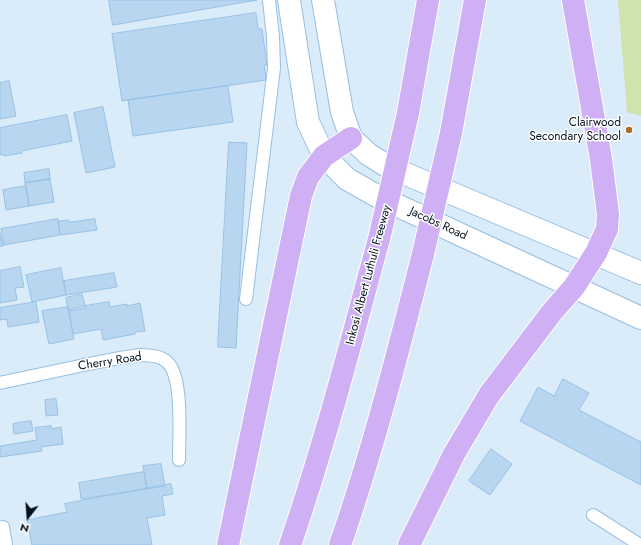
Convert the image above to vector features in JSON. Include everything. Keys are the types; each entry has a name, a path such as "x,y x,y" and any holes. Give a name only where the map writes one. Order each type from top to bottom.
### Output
{"highway":[{"name":"Inkosi Albert Luthuli Freeway","path":"290,545 305,502 380,236 408,113 428,0"},
{"path":"340,545 351,514 389,389 423,254 451,133 475,0"},
{"path":"409,545 454,454 489,395 552,312 574,287 596,253 607,229 608,214 601,159 574,0"},
{"path":"228,545 300,196 308,177 324,156 351,138"}],"street":[{"path":"323,0 342,112 351,138 368,154 387,166 641,273"},
{"name":"Jacobs Road","path":"284,12 308,122 324,156 347,179 377,196 641,318"}],"lane":[{"path":"246,299 274,68 284,12 269,0"},
{"name":"Cherry Road","path":"0,383 120,358 142,355 157,356 168,362 175,373 179,413 179,460"},
{"path":"593,515 640,545"},
{"path":"3,527 6,545"}],"green space":[{"path":"618,0 641,0 641,116 627,112"}],"building":[{"path":"109,0 257,0 113,25"},
{"path":"256,13 258,29 262,29 267,65 264,65 266,80 122,101 112,34"},
{"path":"9,81 16,116 0,119 0,83"},
{"path":"228,86 233,122 133,136 128,100"},
{"path":"103,107 115,167 86,173 74,113"},
{"path":"67,115 72,141 21,151 22,153 4,156 3,154 0,155 0,128"},
{"path":"229,142 247,143 236,348 218,347"},
{"path":"49,169 50,179 25,183 24,173"},
{"path":"50,179 54,202 29,206 25,183"},
{"path":"26,186 29,206 6,210 3,190"},
{"path":"58,219 60,235 4,245 1,229"},
{"path":"95,219 97,230 60,235 58,221 69,220 70,222"},
{"path":"0,233 3,246 0,246"},
{"path":"20,267 24,287 15,288 17,300 0,303 0,271"},
{"path":"61,268 66,295 32,302 26,275"},
{"path":"114,273 117,287 66,295 64,281"},
{"path":"82,294 85,306 68,310 66,298"},
{"path":"36,302 39,322 8,327 7,319 0,320 0,308"},
{"path":"109,302 110,307 127,304 127,306 140,303 145,331 103,340 101,329 73,334 69,311 86,308 85,306"},
{"path":"68,307 74,339 49,344 42,311"},
{"path":"563,379 589,393 579,410 641,442 641,485 520,421 538,387 554,396"},
{"path":"56,399 58,415 46,416 45,400"},
{"path":"31,421 33,431 14,434 13,424"},
{"path":"51,426 52,429 61,427 63,444 41,447 42,451 0,457 0,446 37,440 35,428"},
{"path":"491,449 512,464 490,495 469,481"},
{"path":"161,464 165,486 147,489 143,466"},
{"path":"144,472 147,489 81,499 79,483"},
{"path":"171,484 173,494 162,496 165,515 147,518 152,545 32,545 27,520 67,512 65,504"}],"place":[{"name":"Clairwood Secondary School","path":"629,130"}]}
